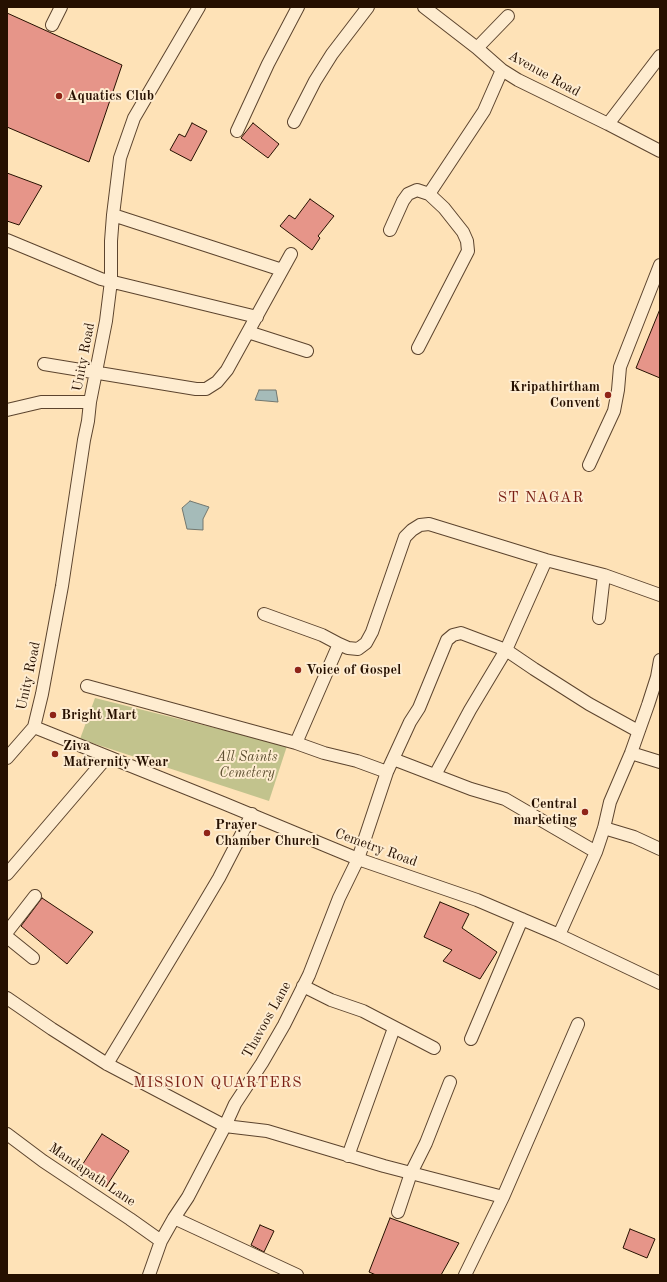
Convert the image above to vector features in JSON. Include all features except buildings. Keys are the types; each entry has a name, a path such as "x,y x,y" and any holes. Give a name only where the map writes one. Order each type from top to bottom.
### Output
{"street":[{"path":"52,25 60,7"},
{"name":"Unity Road","path":"34,727 42,694 62,586 90,402 106,321 111,281 111,241 113,215 120,158 134,118 199,7"},
{"path":"237,131 268,64 298,7"},
{"path":"294,122 315,80 332,54 368,7"},
{"name":"Avenue Road","path":"424,7 502,70 518,80 660,151"},
{"path":"476,48 508,16"},
{"path":"608,124 660,56"},
{"path":"429,194 484,111 502,70"},
{"path":"390,230 403,201 408,194 417,190 429,194 444,208 463,232 467,241 468,250 418,348"},
{"path":"113,215 282,270"},
{"path":"7,240 101,279 257,317"},
{"path":"44,364 196,389 206,389 217,382 226,370 291,254"},
{"path":"589,465 614,410 620,367 660,265"},
{"path":"248,332 307,351"},
{"path":"7,410 41,402 90,402"},
{"path":"264,614 322,635 348,648 358,649 366,643 372,632 405,537 420,525 429,524 546,560 604,575 660,595"},
{"path":"435,775 470,710 506,650 546,560"},
{"path":"599,618 604,575"},
{"name":"Thavoos Lane","path":"152,1274 161,1241 188,1197 235,1104 262,1063 284,1025 309,975 339,898 358,859 387,772 410,722 419,708 447,640 453,635 461,633 506,650 589,704 638,731"},
{"path":"296,743 339,644"},
{"path":"559,935 596,852 604,828 610,802 632,753 638,731 654,706 660,660"},
{"path":"87,686 296,743 387,772"},
{"path":"7,758 34,727"},
{"name":"Cemetry Road","path":"34,727 252,814 358,859 477,900 559,935 660,983"},
{"path":"632,753 660,762"},
{"path":"7,874 107,757"},
{"path":"392,760 471,789 505,799 596,852"},
{"path":"107,1064 219,878 252,814"},
{"path":"604,828 634,837 660,849"},
{"path":"7,932 35,896"},
{"path":"471,1039 522,919"},
{"path":"7,937 33,958"},
{"path":"303,986 331,1000 363,1011 434,1048"},
{"path":"7,998 107,1064 225,1126 267,1131 348,1156 503,1197"},
{"path":"465,1275 503,1197 578,1024"},
{"path":"348,1156 394,1028"},
{"path":"398,1212 412,1173 426,1143 450,1082"},
{"name":"Mandapath Lane","path":"7,1134 43,1161 161,1241"},
{"path":"174,1218 297,1275"}],"green space":[{"name":"All Saints Cemetery","path":"95,698 287,746 269,801 80,739"}],"water":[{"path":"259,390 276,390 278,402 255,400"},
{"path":"190,501 209,507 203,519 203,530 187,529 182,508"}],"place":[{"name":"Aquatics Club","path":"59,96"},
{"name":"Kripathirtham Convent","path":"608,395"},
{"name":"Voice of Gospel","path":"298,670"},
{"name":"Bright Mart","path":"53,715"},
{"name":"Ziva Matrernity Wear","path":"55,754"},
{"name":"Central marketing","path":"585,812"},
{"name":"Prayer Chamber Church","path":"207,833"}],"district":[{"name":"ST NAGAR","path":"541,498"},
{"name":"MISSION QUARTERS","path":"218,1083"}]}
